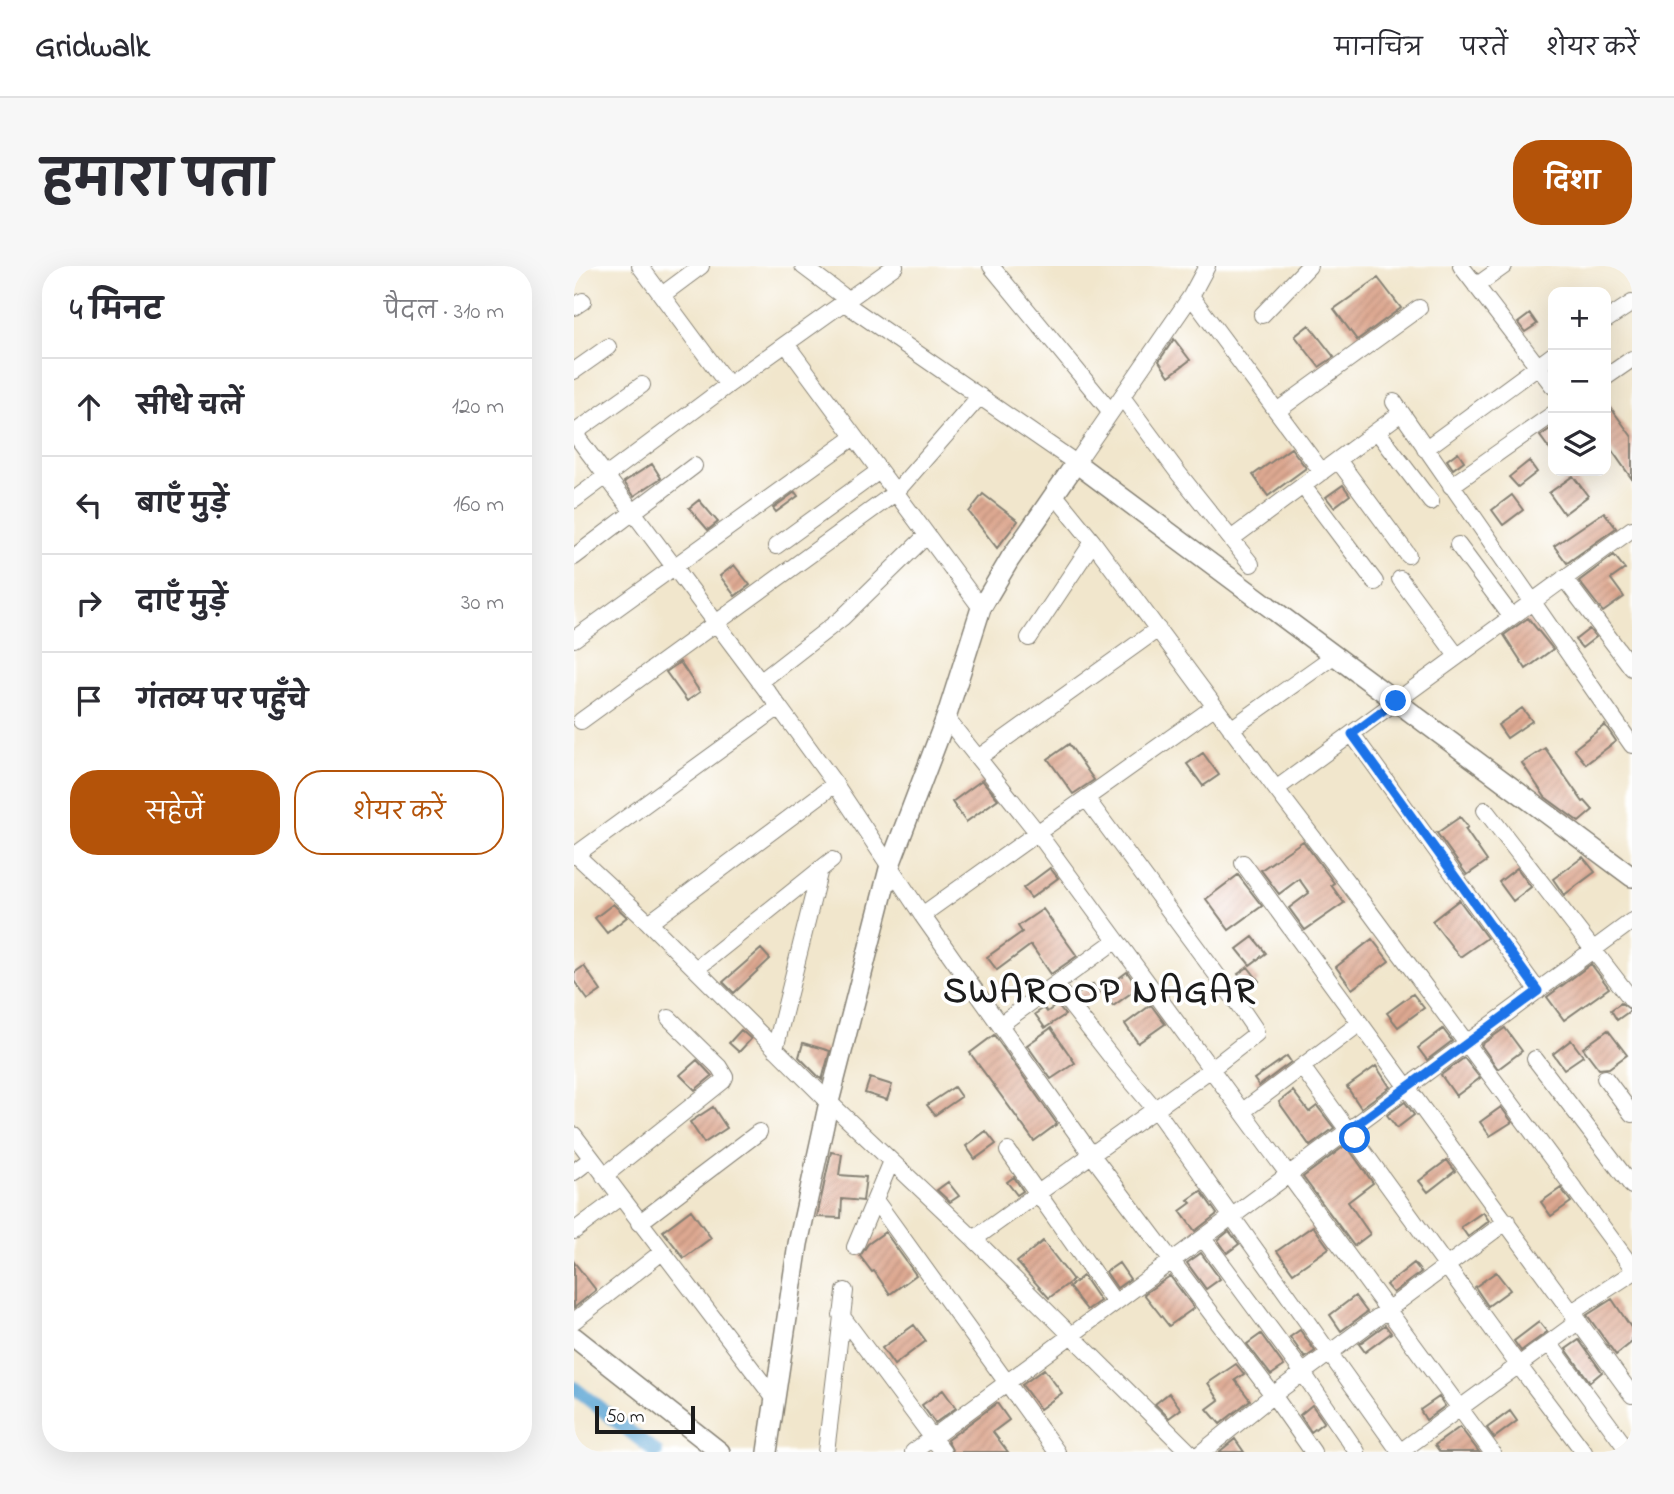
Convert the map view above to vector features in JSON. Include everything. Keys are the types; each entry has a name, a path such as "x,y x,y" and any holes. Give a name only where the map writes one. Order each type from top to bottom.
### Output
{"street":[{"path":"640,266 728,385"},
{"path":"662,295 701,266"},
{"path":"803,266 845,300 1076,463 1632,877"},
{"path":"574,500 728,385 895,266"},
{"path":"991,266 1111,412"},
{"path":"767,1452 798,1244 829,1102 890,865 946,718 981,608 1010,559 1191,296 1207,266"},
{"path":"1262,315 1310,266"},
{"path":"1461,266 1548,380"},
{"path":"1476,286 1504,266"},
{"path":"1191,296 1322,472"},
{"path":"1611,317 1632,303"},
{"path":"1277,411 1419,308"},
{"path":"786,344 981,608"},
{"path":"574,371 608,347"},
{"path":"1425,449 1548,358"},
{"path":"1611,374 1632,359"},
{"path":"642,385 574,433 779,706 1091,1154 1313,1452"},
{"path":"581,721 895,493 980,396"},
{"path":"1122,397 1251,564"},
{"path":"1231,539 1377,431 1398,408 1632,745"},
{"path":"1451,486 1548,418"},
{"path":"1377,431 1431,502"},
{"path":"574,639 854,437"},
{"path":"1338,460 1408,555"},
{"path":"574,557 694,466"},
{"path":"776,546 879,471"},
{"path":"1303,486 1375,582"},
{"path":"1054,494 1093,542 1214,708 1369,911 1632,1272 1575,1317 1549,1343 1400,1452 1155,1109 1055,985"},
{"path":"1276,789 1632,529"},
{"path":"760,682 842,618 927,535"},
{"path":"1029,638 1093,542"},
{"path":"1458,545 1511,616"},
{"path":"1564,578 1632,668"},
{"path":"1400,579 1457,656"},
{"path":"978,758 1158,629"},
{"path":"1231,729 1335,655"},
{"path":"779,706 574,855 649,923 1189,1452"},
{"path":"922,915 1214,708"},
{"path":"946,718 1037,832 1492,1452"},
{"path":"1352,734 1538,991"},
{"path":"649,923 835,784"},
{"path":"974,1239 1211,1069 1254,1037 1256,1031 1086,798"},
{"path":"1485,810 1632,1000"},
{"path":"1242,863 1632,1395"},
{"path":"696,969 826,864 775,1049"},
{"path":"913,1452 1632,921"},
{"path":"1001,1024 1115,941"},
{"path":"604,1176 723,1082 724,1077 719,1067 669,1018"},
{"path":"1242,1111 1360,1023"},
{"path":"1535,1059 1632,1186"},
{"path":"1302,1067 1584,1452"},
{"path":"1605,1078 1632,1114"},
{"path":"639,1223 759,1132"},
{"path":"574,1135 774,1398"},
{"path":"1008,1151 1115,1303"},
{"path":"574,1172 592,1159"},
{"path":"855,1247 891,1161"},
{"path":"574,1231 620,1197"},
{"path":"875,1200 1058,1452"},
{"path":"1202,1452 1273,1395 1507,1221"},
{"path":"1203,1238 1303,1373 1357,1452"},
{"path":"574,1321 662,1252"},
{"path":"826,1452 845,1291"},
{"path":"841,1315 943,1452"},
{"path":"574,1337 720,1452"},
{"path":"1549,1343 1624,1445"}],"building":[{"path":"1378,278 1401,308 1357,340 1334,309"},
{"path":"1530,314 1537,324 1525,332 1518,323"},
{"path":"1309,325 1334,357 1319,367 1295,336"},
{"path":"1174,339 1190,360 1169,376 1159,361"},
{"path":"1611,408 1632,437 1632,479 1611,449"},
{"path":"1548,430 1548,447 1540,436"},
{"path":"1291,448 1306,468 1268,496 1253,475"},
{"path":"1458,452 1464,461 1453,469 1447,460"},
{"path":"1529,461 1537,472 1518,487 1509,477"},
{"path":"652,464 661,478 634,496 624,482"},
{"path":"1573,476 1588,496 1564,514 1549,493"},
{"path":"1343,485 1350,495 1334,507 1326,497"},
{"path":"795,492 798,496 776,512 773,508"},
{"path":"983,494 1018,521 997,548 969,512"},
{"path":"1512,495 1523,510 1503,525 1492,510"},
{"path":"699,500 718,522 708,530 689,508"},
{"path":"1604,512 1616,528 1567,563 1554,546"},
{"path":"1614,555 1625,569 1611,579 1624,597 1603,612 1579,581"},
{"path":"734,565 750,585 735,596 720,576"},
{"path":"1528,618 1553,649 1526,669 1504,635"},
{"path":"1589,629 1596,637 1582,648 1575,640"},
{"path":"680,662 700,692 687,701 666,672"},
{"path":"1522,708 1532,721 1507,738 1498,725"},
{"path":"1605,725 1616,741 1586,764 1574,749"},
{"path":"1069,744 1094,780 1073,794 1048,759"},
{"path":"1545,748 1583,802 1593,810 1579,822 1545,797 1522,763"},
{"path":"1203,753 1219,775 1203,786 1187,764"},
{"path":"982,780 998,799 966,822 952,802"},
{"path":"1460,817 1487,861 1467,875 1437,833"},
{"path":"1303,841 1334,883 1331,885 1344,903 1305,930 1289,908 1309,893 1299,879 1279,894 1261,870"},
{"path":"1583,857 1595,872 1564,895 1553,879"},
{"path":"1050,868 1058,878 1031,898 1023,888"},
{"path":"1517,868 1531,887 1513,901 1499,882"},
{"path":"1238,875 1262,906 1229,930 1206,899"},
{"path":"1459,900 1487,938 1460,957 1432,921"},
{"path":"613,904 627,917 607,933 595,918"},
{"path":"1043,909 1077,956 1051,974 1031,945 997,970 987,957 1022,932 1018,926"},
{"path":"1253,937 1266,953 1250,965 1237,949"},
{"path":"1372,939 1389,961 1352,989 1336,967"},
{"path":"761,949 770,959 734,993 723,982"},
{"path":"1591,964 1609,988 1564,1020 1547,997"},
{"path":"584,966 601,991 588,1000 574,981 574,973"},
{"path":"1248,967 1259,981 1249,988 1238,974"},
{"path":"1127,972 1138,988 1113,1006 1102,991"},
{"path":"1093,984 1099,993 1083,1004 1076,995"},
{"path":"1413,994 1424,1008 1398,1027 1387,1013"},
{"path":"1621,1003 1631,1010 1617,1020 1611,1010"},
{"path":"1057,1005 1065,1015 1045,1028 1035,1014 1044,1008 1047,1012"},
{"path":"1151,1005 1165,1024 1138,1043 1125,1024"},
{"path":"1051,1028 1075,1063 1051,1079 1027,1045"},
{"path":"1505,1028 1522,1051 1498,1069 1481,1045"},
{"path":"1443,1029 1452,1041 1427,1060 1418,1048"},
{"path":"741,1030 751,1039 739,1052 729,1043"},
{"path":"1608,1030 1627,1055 1609,1068 1599,1069 1583,1048"},
{"path":"994,1035 1057,1124 1034,1141 970,1053"},
{"path":"1571,1040 1583,1056 1564,1069 1553,1054"},
{"path":"803,1043 830,1051 822,1080 799,1057"},
{"path":"1287,1056 1291,1062 1259,1086 1254,1079"},
{"path":"1464,1058 1480,1078 1456,1096 1441,1075"},
{"path":"697,1060 712,1076 695,1090 680,1075"},
{"path":"1376,1066 1390,1087 1361,1108 1347,1087"},
{"path":"870,1078 892,1085 887,1100 865,1093"},
{"path":"954,1087 961,1097 935,1115 927,1105"},
{"path":"1293,1091 1309,1112 1317,1106 1334,1128 1310,1146 1279,1102"},
{"path":"1405,1102 1414,1115 1397,1128 1387,1115"},
{"path":"713,1107 727,1128 704,1143 690,1122"},
{"path":"1501,1107 1512,1122 1490,1136 1480,1122"},
{"path":"986,1131 996,1144 975,1159 966,1146"},
{"path":"1346,1145 1373,1183 1348,1202 1370,1234 1354,1246 1303,1177"},
{"path":"831,1152 842,1154 839,1175 866,1177 863,1201 842,1199 841,1218 817,1217"},
{"path":"1447,1160 1455,1171 1428,1192 1419,1181"},
{"path":"1014,1177 1023,1191 1017,1195 1007,1182"},
{"path":"948,1182 959,1196 950,1202 937,1190"},
{"path":"1561,1188 1571,1202 1551,1216 1541,1202"},
{"path":"1201,1191 1217,1214 1195,1231 1180,1211 1191,1203 1188,1200"},
{"path":"691,1210 711,1238 684,1258 663,1231"},
{"path":"1483,1212 1489,1221 1468,1237 1461,1227"},
{"path":"1313,1226 1329,1248 1293,1273 1277,1251"},
{"path":"1229,1231 1239,1244 1227,1253 1218,1240"},
{"path":"885,1232 916,1275 890,1294 860,1256 868,1244"},
{"path":"1043,1241 1073,1280 1049,1298 1017,1262"},
{"path":"1201,1253 1220,1279 1206,1289 1187,1263"},
{"path":"574,1262 596,1290 574,1308"},
{"path":"1119,1263 1130,1279 1117,1288 1106,1272"},
{"path":"1414,1263 1421,1272 1393,1293 1386,1285"},
{"path":"1496,1272 1510,1290 1488,1306 1475,1287"},
{"path":"1083,1276 1100,1301 1087,1310 1069,1287"},
{"path":"1170,1276 1194,1308 1169,1326 1144,1294"},
{"path":"1355,1296 1367,1312 1341,1331 1330,1315"},
{"path":"1612,1299 1632,1329 1632,1342 1616,1355 1587,1315"},
{"path":"1539,1322 1547,1332 1521,1351 1514,1341"},
{"path":"914,1325 926,1341 894,1365 882,1348"},
{"path":"1385,1325 1391,1333 1365,1352 1359,1344"},
{"path":"1300,1330 1315,1351 1305,1358 1290,1337"},
{"path":"1261,1334 1284,1366 1271,1375 1247,1344"},
{"path":"1579,1340 1602,1372 1590,1382 1566,1349"},
{"path":"1236,1364 1244,1374 1235,1380 1250,1400 1220,1424 1207,1409 1219,1400 1208,1383"},
{"path":"1044,1369 1062,1393 1040,1409 1022,1385"},
{"path":"943,1390 956,1408 935,1423 922,1405"},
{"path":"1169,1393 1181,1409 1169,1418 1155,1404"},
{"path":"1439,1397 1445,1406 1426,1420 1420,1410"},
{"path":"997,1403 1009,1420 993,1432 1008,1452 953,1452 947,1440"},
{"path":"1312,1405 1324,1422 1311,1432 1300,1415"},
{"path":"1510,1411 1517,1421 1494,1438 1487,1428"},
{"path":"1460,1427 1479,1452 1440,1452 1435,1445"},
{"path":"1235,1439 1244,1452 1219,1452"}],"waterway":[{"path":"574,1388 656,1452"}],"district":[{"name":"SWAROOP NAGAR","path":"1100,989"}],"route":[{"path":"1355,1138 1349,1130 1538,991 1352,734 1396,701"}]}
